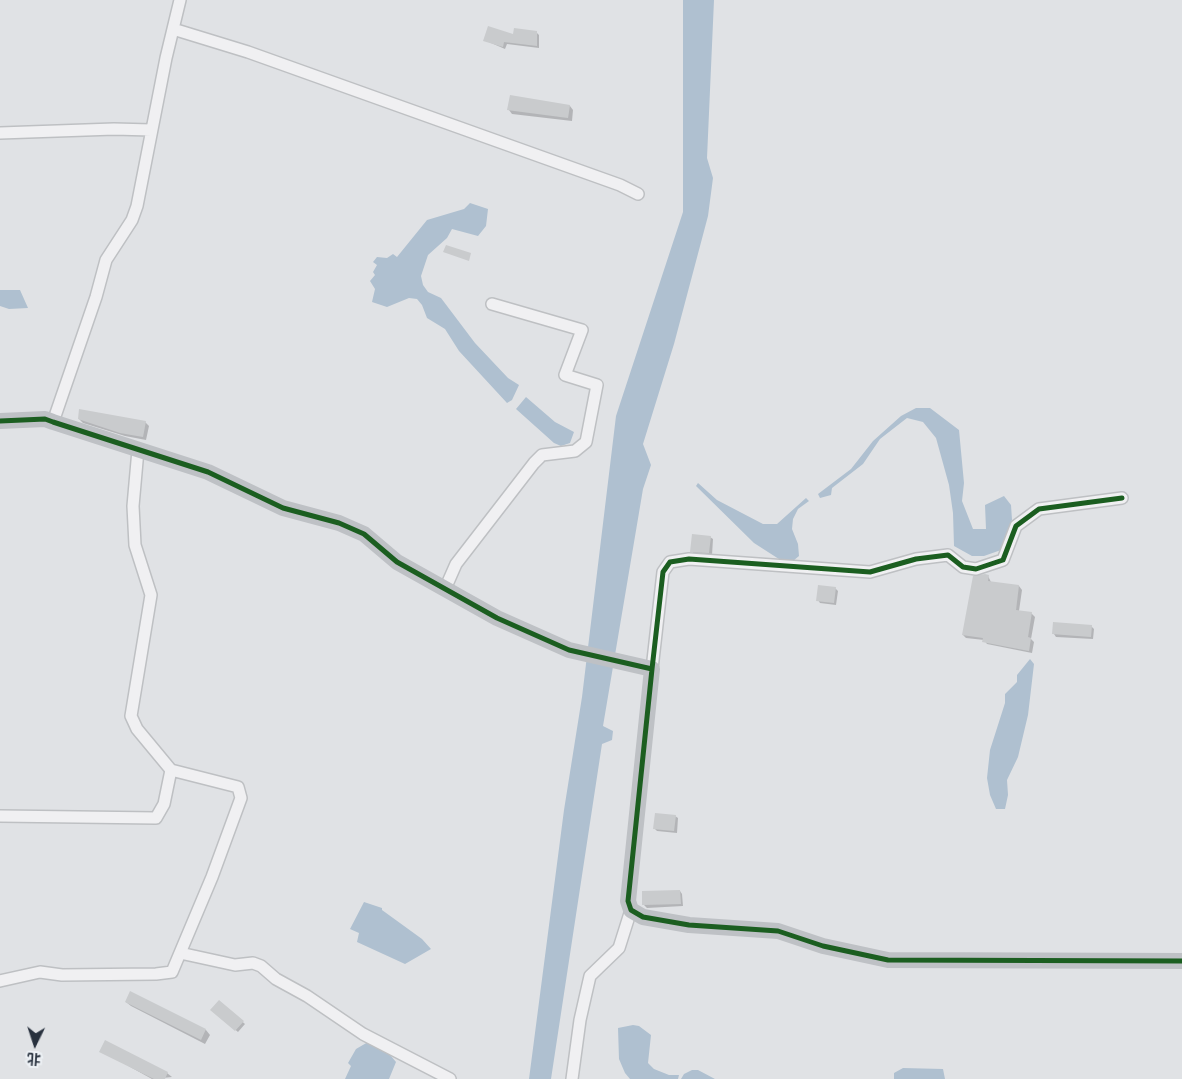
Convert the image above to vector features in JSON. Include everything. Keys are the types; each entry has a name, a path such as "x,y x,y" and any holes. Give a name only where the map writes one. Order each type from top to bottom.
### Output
{"street":[{"path":"53,422 96,297 106,260 132,220 137,206 151,130 180,0"},
{"path":"173,29 248,52 610,181 638,194"},
{"path":"0,134 114,129 151,130"},
{"path":"445,589 456,564 542,455 575,451 586,442 597,385 565,375 582,330 492,304"},
{"path":"0,421 45,420 208,472 283,508 338,524 364,534 397,562 497,618 568,650 644,667"},
{"path":"0,980 40,972 62,975 156,974 172,972 212,877 241,798 238,788 171,770 137,729 131,716 151,595 135,545 132,506 138,450"},
{"path":"572,1079 580,1020 590,976 619,948 631,910 628,901 644,667 663,572 670,562 689,559 870,572 916,559 948,555 963,567 976,569 1002,560 1016,526 1039,509 1122,498"},
{"path":"0,816 156,818 164,804 171,770"},
{"path":"631,910 643,917 689,925 778,931 823,946 888,960 1182,961"},
{"path":"180,953 236,965 253,963 261,966 276,979 307,996 363,1034 450,1079"}],"water":[{"path":"683,0 714,0 707,158 713,178 708,216 674,344 643,444 651,465 643,489 603,726 613,731 612,740 602,744 551,1079 529,1079 564,810 582,697 616,416 683,212"},
{"path":"470,203 488,209 486,226 478,236 452,229 447,238 428,255 421,276 423,285 428,292 441,298 475,343 508,378 519,385 512,400 507,403 459,351 445,329 427,318 422,305 417,299 409,298 387,307 372,302 375,289 370,281 375,275 373,272 377,265 373,262 377,257 387,258 393,254 397,257 427,220 464,209"},
{"path":"0,290 20,290 28,308 9,309 0,306"},
{"path":"526,397 555,422 574,432 570,443 561,446 554,443 516,409"},
{"path":"916,408 930,408 959,430 964,483 962,501 973,529 986,529 985,505 1004,496 1011,505 1012,520 1001,550 984,556 972,556 954,546 953,513 949,485 936,438 923,422 907,418 880,439 863,464 832,488 831,495 820,498 818,494 851,469 873,441 901,416"},
{"path":"698,483 717,500 763,524 777,524 806,498 809,501 798,509 793,519 792,529 798,544 799,556 793,561 782,561 754,543 696,486"},
{"path":"1030,659 1034,664 1028,715 1018,757 1007,780 1008,795 1005,809 996,809 990,795 987,778 990,750 1005,703 1005,694 1017,682 1017,675"},
{"path":"364,902 382,908 382,910 422,939 431,949 405,964 357,942 359,933 350,929"},
{"path":"633,1025 639,1026 651,1035 648,1063 654,1069 669,1075 679,1075 678,1079 630,1079 625,1073 619,1059 618,1028"},
{"path":"368,1042 391,1056 396,1062 389,1079 345,1079 351,1066 348,1063 356,1049"},
{"path":"903,1068 943,1069 945,1079 894,1079 894,1073"},
{"path":"692,1070 698,1070 715,1079 681,1079 684,1074"}],"building":[{"path":"488,26 513,34 514,28 537,31 537,46 504,42 503,47 483,41"},
{"path":"510,95 570,105 568,118 507,110"},
{"path":"446,245 471,253 469,261 443,252"},
{"path":"79,409 146,421 143,437 120,433 78,419"},
{"path":"692,534 711,536 709,553 690,552"},
{"path":"989,575 988,581 1019,585 1016,610 1032,612 1028,637 1031,638 1029,651 982,642 983,638 962,635 973,576"},
{"path":"818,585 836,587 834,603 816,601"},
{"path":"1053,622 1092,625 1091,637 1052,634"},
{"path":"655,813 676,815 674,831 653,829"},
{"path":"680,890 681,904 642,905 642,891"},
{"path":"130,991 206,1029 201,1040 125,1002"},
{"path":"219,1000 244,1021 235,1031 210,1010"},
{"path":"105,1040 168,1072 165,1079 154,1079 99,1052"}],"cycle path":[{"path":"0,421 45,419 208,472 283,508 339,523 364,534 397,562 497,618 569,650 652,669 628,901 631,910 643,917 689,925 778,931 823,946 888,960 1182,961"},
{"path":"652,669 663,572 670,562 689,559 870,572 916,559 948,555 963,567 976,569 1003,560 1016,526 1039,509 1122,498"}]}
